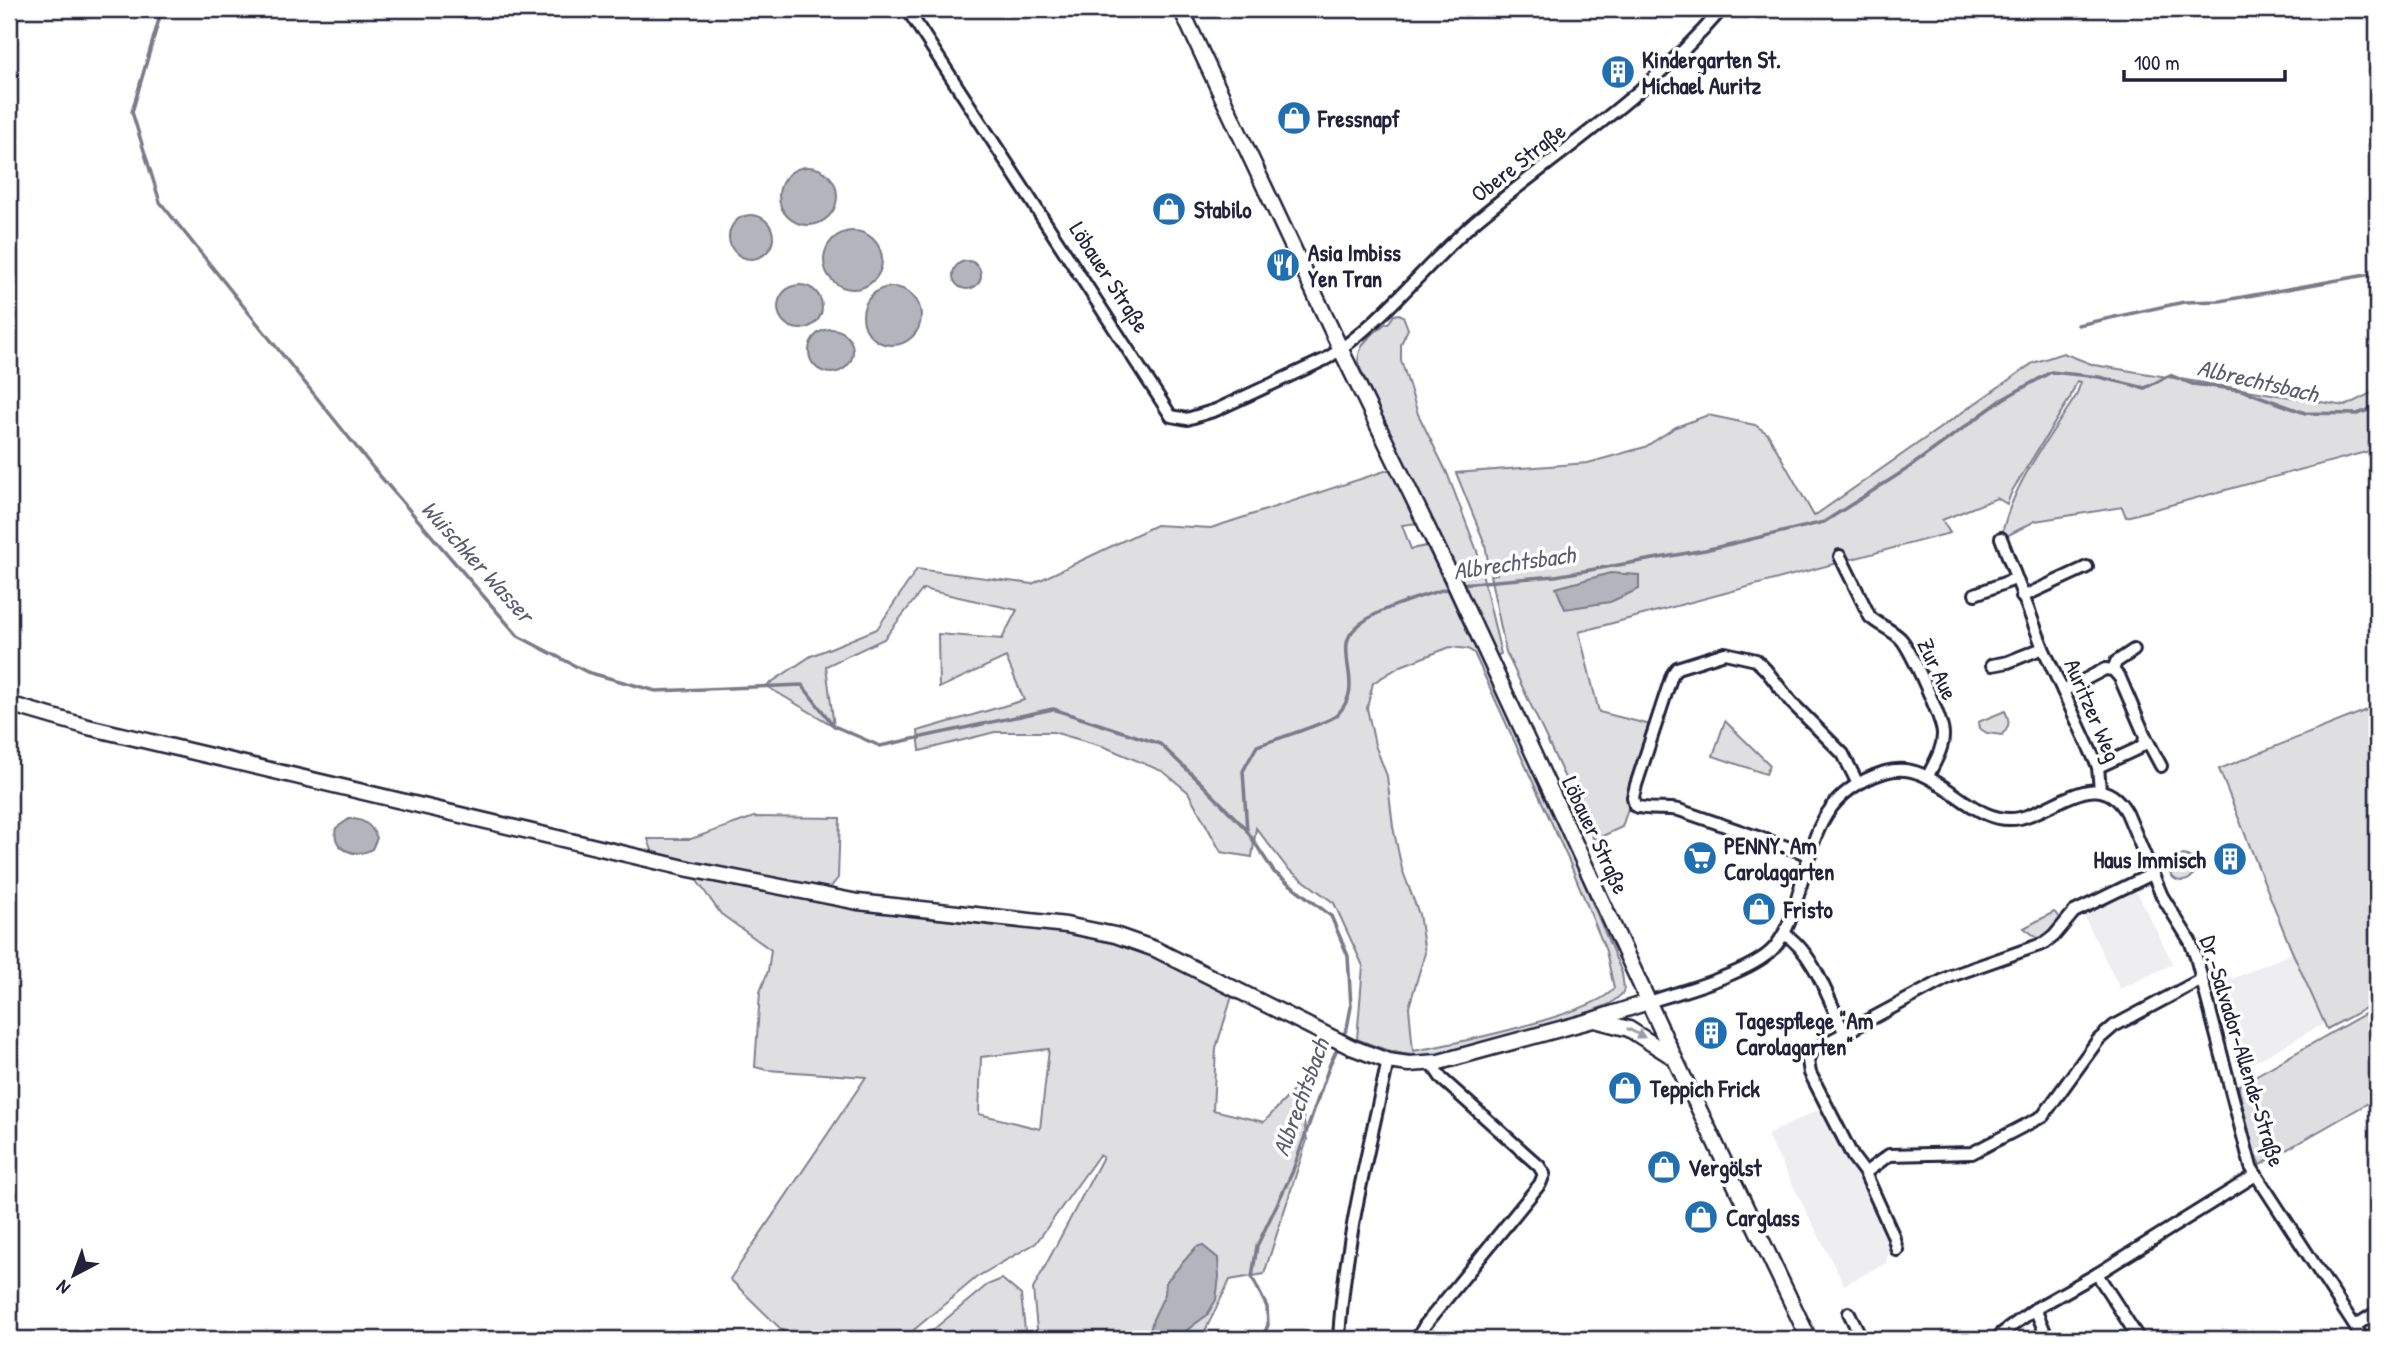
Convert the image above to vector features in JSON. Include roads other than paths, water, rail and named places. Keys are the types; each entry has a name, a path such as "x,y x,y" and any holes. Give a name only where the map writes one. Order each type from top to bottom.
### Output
{"main road":[{"name":"Löbauer Straße","path":"1181,9 1341,350 1452,578 1648,1002 1809,1339"},
{"path":"9,704 88,727 689,869 858,902 1066,925 1115,935 1155,949 1351,1047 1388,1061 1431,1063 1593,1020 1648,1002"},
{"path":"1593,1020 1629,1029 1674,1057"}],"street":[{"name":"Löbauer Straße","path":"907,9 1171,416 1187,419 1216,410 1341,350"},
{"name":"Obere Straße","path":"1341,350 1388,308 1478,219 1634,97 1721,9"},
{"name":"Auritzer Weg","path":"2000,538 2043,648 2098,767 2099,790"},
{"name":"Zur Aue","path":"1840,556 1870,617 1876,623 1886,626 1908,648 1944,732 1942,747 1928,776"},
{"path":"2022,597 2087,567"},
{"path":"1975,594 2015,579"},
{"name":"Auritzer Weg","path":"1992,665 2008,662 2043,648"},
{"path":"2113,670 2116,662 2134,650"},
{"path":"1810,855 1679,810 1635,806 1633,797 1636,785 1672,675 1677,668 1725,653 1756,660 1790,702 1843,754 1858,784"},
{"path":"2063,691 2105,669 2113,670 2120,678 2161,766"},
{"path":"2098,767 2137,749 2144,744 2145,736"},
{"path":"1648,1002 1759,960 1775,947 1784,934 1822,820 1845,792 1858,784 1893,770 1912,771 1928,776 1987,813 2012,819 2035,814 2081,793 2099,790"},
{"name":"Dr.-Salvador-Allende-Straße","path":"2099,790 2121,802 2162,896 2190,941 2251,1167 2363,1339"},
{"path":"1897,1250 1865,1173 1853,1157 1808,1067 1813,1050 1951,976 2045,943 2074,912 2152,874"},
{"path":"1784,934 1804,951 1844,1032"},
{"path":"1865,1173 1889,1156 1972,1153 2043,1116 2098,1040 2113,1026 2202,979"},
{"path":"1339,1339 1350,1249 1365,1163 1388,1061"},
{"path":"1417,1339 1425,1325 1540,1184 1544,1174 1539,1166 1442,1079 1431,1063"},
{"path":"2002,1337 2035,1309 2097,1274 2256,1175"},
{"path":"2097,1274 2139,1339"},
{"path":"2035,1309 2048,1339"},
{"path":"2355,1326 2377,1312"},
{"path":"1849,1313 1862,1339"}],"waterway":[{"name":"Wuischker Wasser","path":"162,9 132,112 160,202 374,469 518,636 587,672 656,691 802,685 834,726 880,746 1053,709 1160,744 1247,830"},
{"path":"2078,325 2184,302 2220,301 2377,273"},
{"name":"Albrechtsbach","path":"1460,584 1555,576 1705,550 1824,522 1907,469 2003,399 2051,372 2099,377 2145,388 2170,375 2192,384 2242,390 2305,413 2357,414 2377,407"},
{"name":"Albrechtsbach","path":"1342,1038 1351,1007 1348,956 1331,916 1274,872 1247,831 1243,771 1257,746 1312,727 1337,715 1344,706 1350,688 1347,643 1352,632 1362,623 1409,600 1452,587"},
{"name":"Albrechtsbach","path":"1262,1339 1268,1325 1267,1307 1252,1277 1257,1246 1292,1173 1339,1045"}],"place":[{"name":"Kindergarten St. Michael Auritz","path":"1618,72"},
{"name":"Fressnapf","path":"1294,118"},
{"name":"Stabilo","path":"1169,209"},
{"name":"Asia Imbiss Yen Tran","path":"1283,265"},
{"name":"PENNY. Am Carolagarten","path":"1700,858"},
{"name":"Haus Immisch","path":"2230,859"},
{"name":"Fristo","path":"1759,909"},
{"name":"Tagespflege \"Am Carolagarten\"","path":"1711,1033"},
{"name":"Teppich Frick","path":"1625,1088"},
{"name":"Vergölst","path":"1664,1167"},
{"name":"Carglass","path":"1701,1217"}]}
